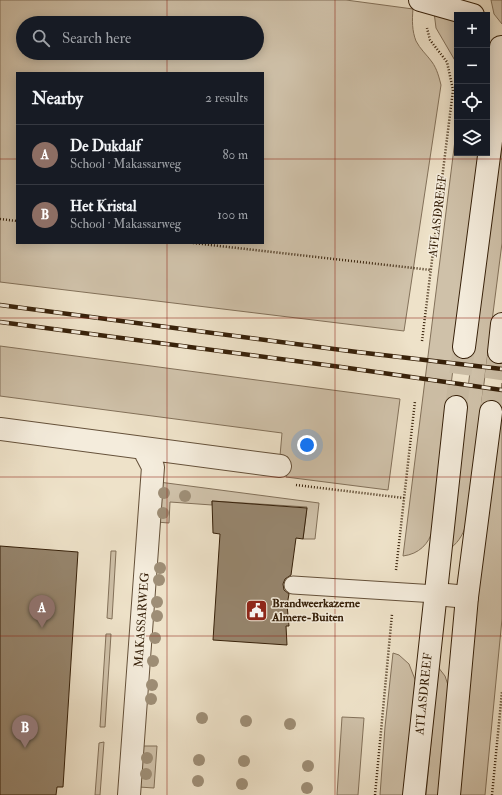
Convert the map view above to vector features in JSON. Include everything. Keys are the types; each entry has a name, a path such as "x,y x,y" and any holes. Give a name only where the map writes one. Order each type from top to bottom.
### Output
{"main road":[{"path":"473,0 474,12"},
{"path":"423,1 463,12"},
{"path":"464,347 502,47 490,37"},
{"path":"499,352 502,324"},
{"name":"ATLASDREEF","path":"414,795 456,407"},
{"path":"449,795 467,597 491,412"},
{"path":"0,429 280,466"},
{"name":"MAKASSARWEG","path":"129,795 153,467 143,448"},
{"path":"436,594 467,597"}],"lane":[{"path":"294,585 436,594"}],"path":[{"name":"ATLASDREEF","path":"422,341 453,90 446,62 430,40 425,23 423,1"},
{"path":"0,219 16,221"},
{"path":"201,244 431,270"},
{"path":"492,795 502,692"}],"shaded area":[{"path":"0,0 346,0 413,9 412,17 416,41 434,65 441,85 404,331 0,282"},
{"path":"491,0 502,0 502,24 494,14"},
{"path":"434,12 454,20 454,59 436,28"},
{"path":"502,123 502,243 466,524 459,539 454,546 447,551"},
{"path":"454,148 454,156 480,156 433,529 426,544 418,551 403,556"},
{"path":"0,346 400,399 388,490 286,477 288,457 280,456 282,433 0,396"},
{"path":"502,383 502,619 485,795 457,795 485,514"},
{"path":"159,482 319,503 315,539 303,539 307,507 212,501 212,505 170,502 169,523 156,522"},
{"path":"111,551 116,551 112,619 107,618"},
{"path":"106,634 111,634 105,727 100,727"},
{"path":"393,653 399,655 409,664 416,682 408,795 380,795 385,727"},
{"path":"438,667 445,676 448,685 440,795 426,795"},
{"path":"342,717 364,718 358,795 337,795"},
{"path":"104,742 100,795 95,795 99,743"},
{"path":"142,746 157,746 154,788 139,787"}],"building":[{"path":"212,501 307,508 303,539 296,538 291,575 285,579 283,584 284,590 289,594 287,605 289,626 286,626 287,645 213,640 220,534 213,533"},
{"path":"0,546 78,552 63,787 57,787 56,795 0,795"}],"tunnel":[{"path":"456,407 464,347"},
{"path":"491,412 499,352"}],"railway":[{"path":"0,305 357,352 502,369"},
{"path":"0,322 502,390"}],"place":[{"name":"Brandweerkazerne Almere-Buiten","path":"257,610"},
{"name":"De Dukdalf","path":"42,628"},
{"name":"Het Kristal","path":"25,748"}]}
